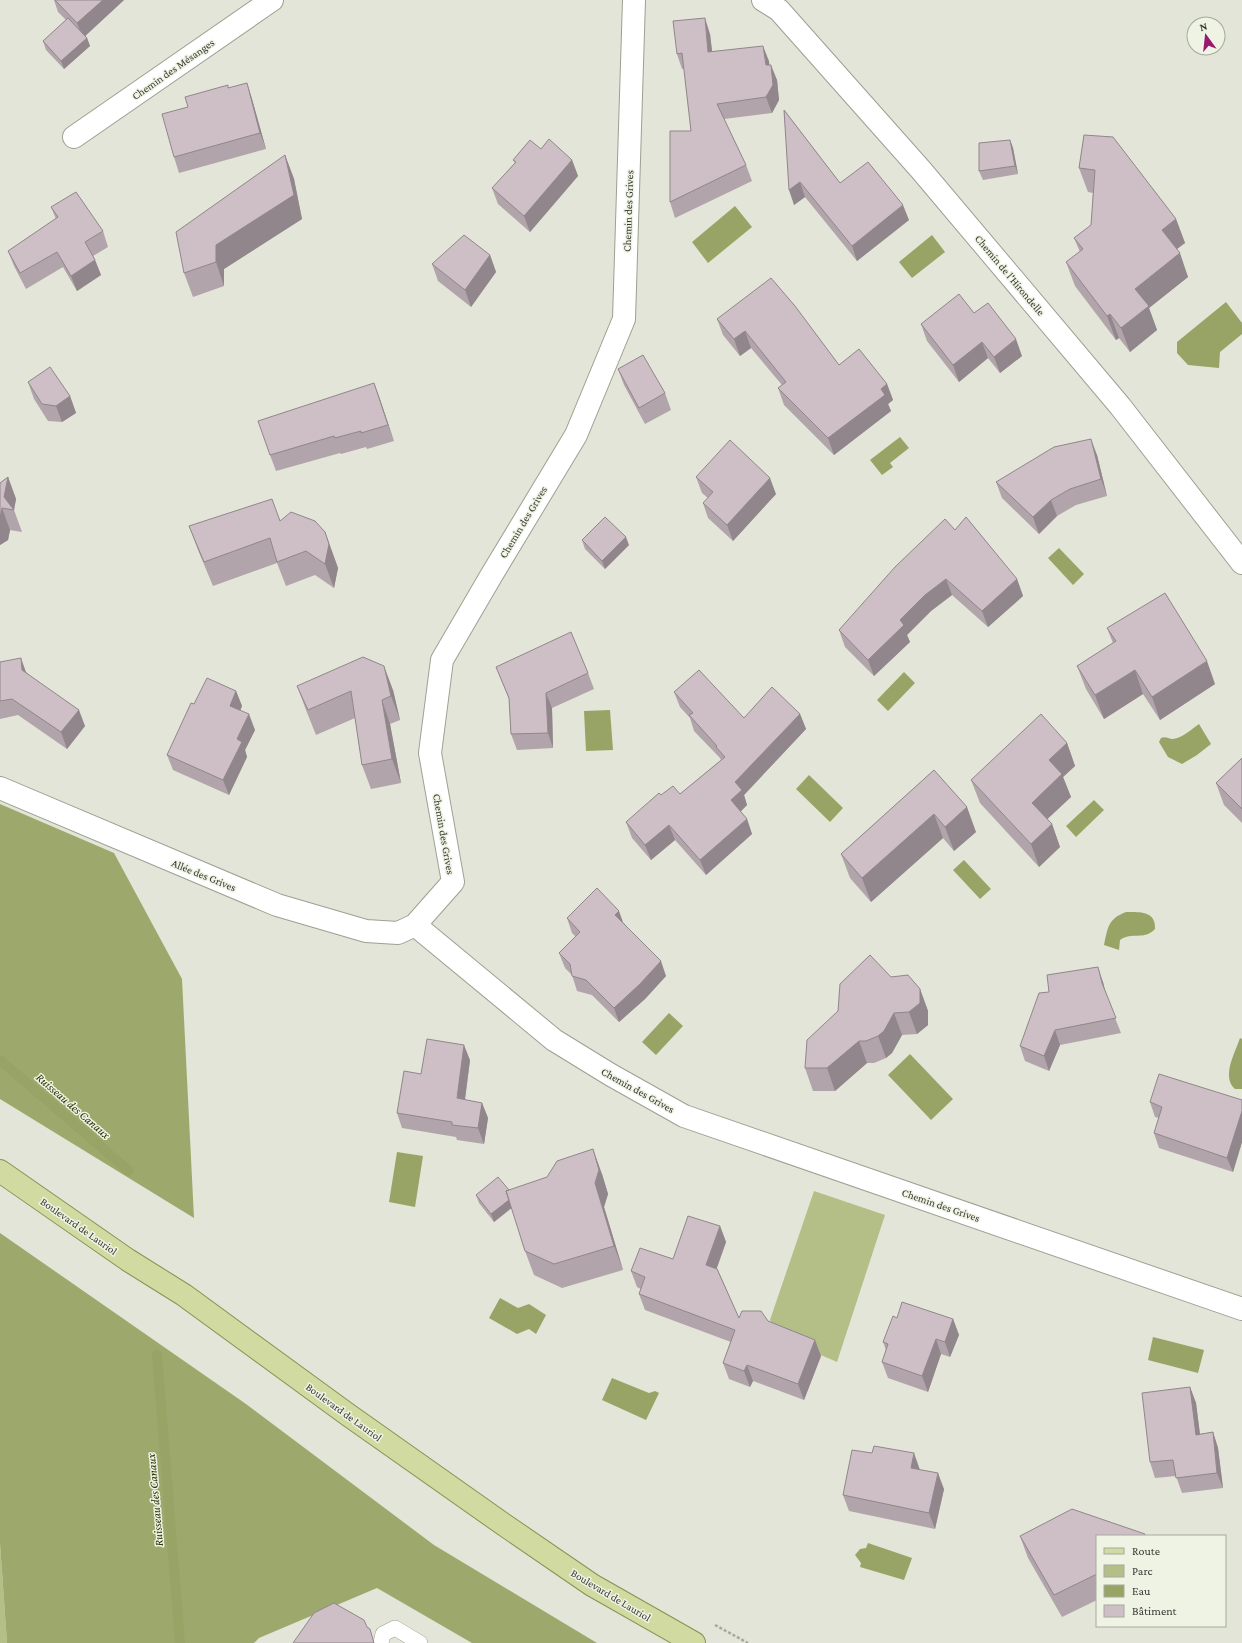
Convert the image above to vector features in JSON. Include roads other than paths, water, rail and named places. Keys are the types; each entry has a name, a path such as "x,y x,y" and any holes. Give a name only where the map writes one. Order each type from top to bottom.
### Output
{"main road":[{"name":"Boulevard de Lauriol","path":"0,1172 128,1260 184,1295 347,1414 592,1585 694,1643"}],"street":[{"name":"Chemin des Mésanges","path":"74,137 272,0"},
{"name":"Chemin des Grives","path":"634,0 624,319 576,435 442,660 430,753 452,882 415,925 554,1040 611,1075 684,1116 1242,1309"},
{"name":"Chemin de l'Hirondelle","path":"763,0 779,10 921,170 1120,406 1242,562"},
{"name":"Allée des Grives","path":"0,788 277,905 366,931 398,933 415,925"}],"lane":[{"path":"381,1643 383,1634 395,1628 420,1643"}],"water":[{"path":"735,206 752,227 708,263 692,242"},
{"path":"932,235 945,252 912,278 899,262"},
{"path":"1226,302 1242,323 1242,334 1220,352 1219,368 1188,365 1177,353 1177,342"},
{"path":"900,437 909,448 890,463 893,467 882,475 870,460"},
{"path":"1059,548 1084,574 1073,585 1048,558"},
{"path":"904,672 915,683 888,711 877,700"},
{"path":"610,710 613,750 586,751 584,711"},
{"path":"1199,724 1211,744 1182,764 1168,757 1159,742 1161,738 1164,737 1173,739 1180,737"},
{"path":"809,775 843,808 830,822 796,789"},
{"path":"1094,800 1104,810 1076,837 1066,826"},
{"path":"964,860 991,889 980,899 953,870"},
{"path":"1126,912 1137,912 1150,916 1155,923 1155,929 1147,935 1124,937 1120,940 1119,950 1104,945 1112,921"},
{"path":"669,1013 683,1026 656,1055 642,1042"},
{"path":"1240,1038 1242,1039 1242,1089 1235,1089 1231,1084 1229,1072 1230,1065"},
{"path":"910,1054 953,1099 931,1120 888,1075"},
{"path":"397,1152 423,1156 415,1207 389,1202"},
{"path":"500,1298 518,1308 529,1304 546,1315 536,1334 529,1329 517,1334 489,1318"},
{"path":"1153,1337 1204,1350 1198,1373 1148,1360"},
{"path":"612,1378 649,1393 655,1391 659,1393 646,1420 602,1400"},
{"path":"868,1543 912,1558 904,1580 860,1567 861,1563 855,1555 860,1549 866,1548"}],"waterway":[{"name":"Ruisseau des Canaux","path":"0,1060 129,1171"},
{"name":"Ruisseau des Canaux","path":"157,1355 180,1643"}]}
